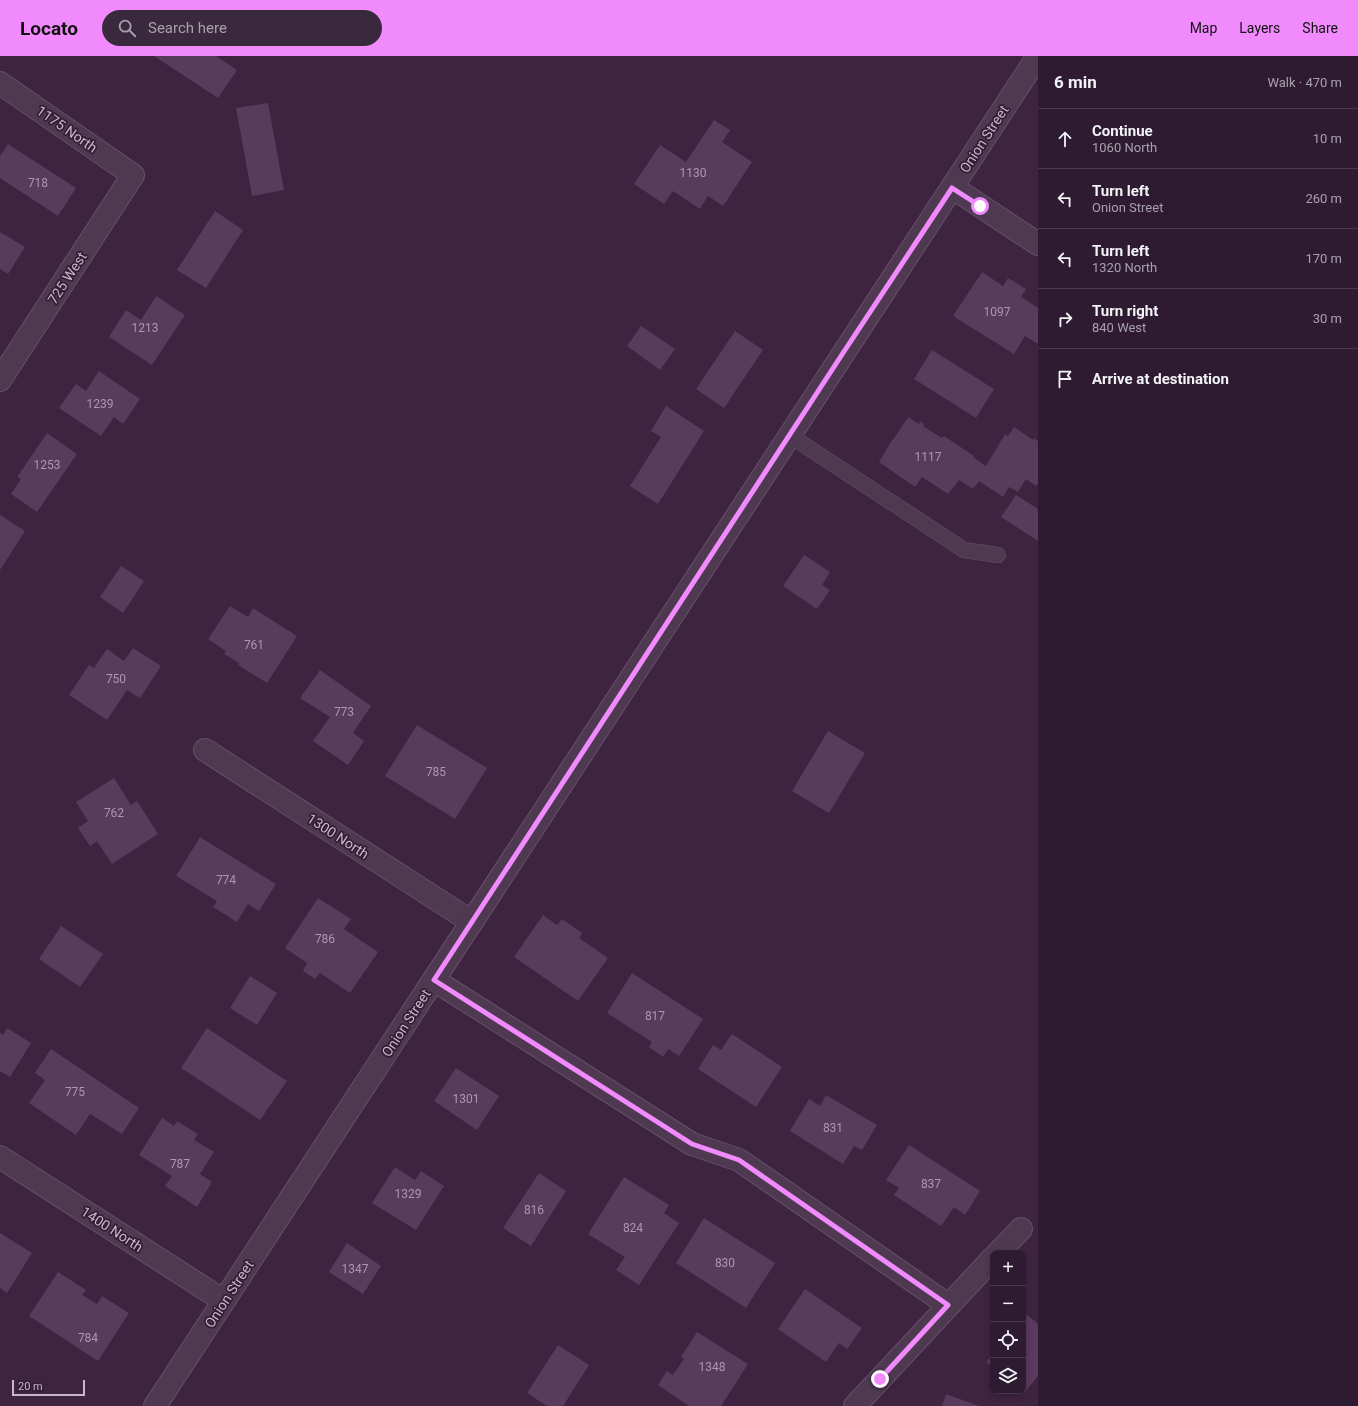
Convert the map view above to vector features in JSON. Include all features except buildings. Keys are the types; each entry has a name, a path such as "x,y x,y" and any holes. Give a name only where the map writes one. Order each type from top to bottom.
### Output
{"street":[{"name":"Onion Street","path":"155,1406 1038,56"},
{"name":"1175 North","path":"0,83 133,175"},
{"name":"725 West","path":"0,380 133,175"},
{"path":"952,188 1038,244"},
{"name":"1300 North","path":"205,750 472,922"},
{"path":"434,980 692,1144 739,1160 948,1305"},
{"name":"1400 North","path":"0,1157 224,1301"},
{"path":"1001,1250 1021,1229"},
{"path":"855,1406 990,1261"}],"lane":[{"path":"789,435 964,550 998,555"}],"route":[{"path":"880,1379 948,1305 739,1160 692,1144 434,980 952,188 980,206"}]}
